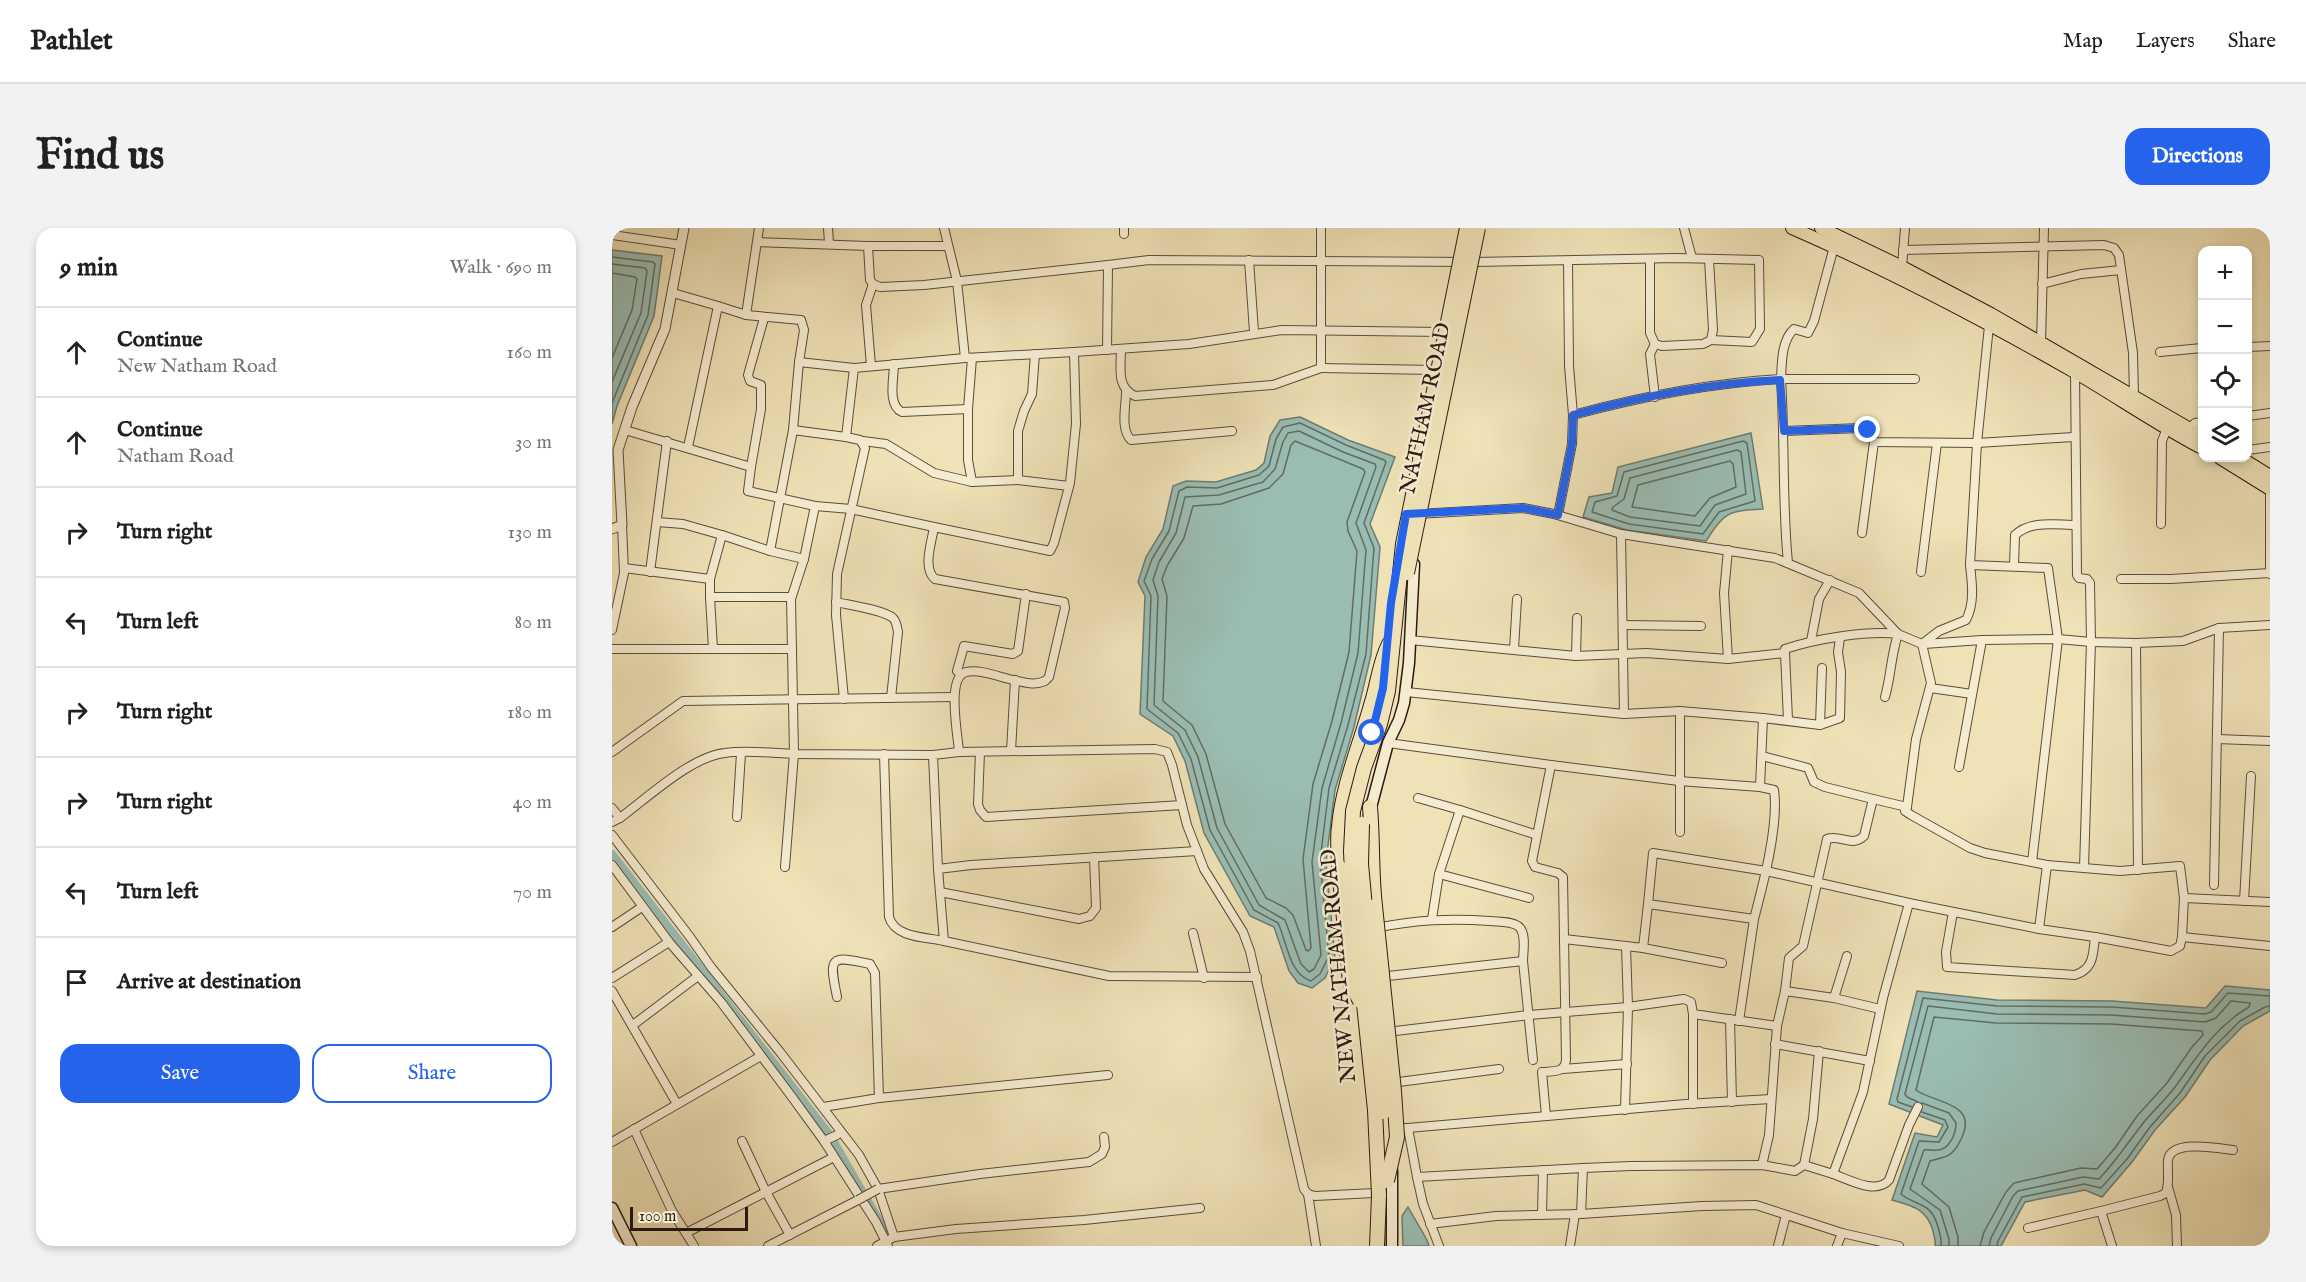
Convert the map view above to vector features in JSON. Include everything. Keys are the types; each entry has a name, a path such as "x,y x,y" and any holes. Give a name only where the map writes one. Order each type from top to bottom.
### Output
{"highway":[{"path":"1375,1246 1379,1195 1375,1110 1353,898 1351,851 1353,811 1388,692 1403,544 1466,228"},
{"path":"1386,1246 1387,1181 1381,1073 1361,864 1363,807 1397,681 1407,573 1479,228"},
{"path":"1364,1008 1350,982 1339,867 1338,826 1356,751 1376,689 1380,663 1389,644"},
{"path":"1370,807 1371,875 1397,1137 1387,1181"}],"main road":[{"name":"NATHAM ROAD","path":"1400,544 1457,262 1466,228"},
{"name":"NATHAM ROAD","path":"1389,740 1399,720 1406,692 1413,564 1479,228"},
{"path":"1792,228 1902,267 2041,343 2189,429 2198,442"},
{"path":"1821,228 1836,242 2075,372 2166,429 2189,429"},
{"path":"2227,462 2270,488"},
{"path":"2247,462 2270,476"},
{"name":"NEW NATHAM ROAD","path":"1375,1246 1374,1193 1363,1035 1346,896 1346,834 1350,804 1383,688 1389,644 1391,603 1400,544"},
{"name":"NEW NATHAM ROAD","path":"1389,740 1370,807 1368,877 1390,1083 1392,1246"},
{"path":"612,1208 614,1220 631,1246"}],"street":[{"path":"612,630 624,568 618,450 632,407 665,329 684,228"},
{"path":"746,315 759,228"},
{"path":"828,228 829,243"},
{"path":"944,228 957,281 968,358 968,460 972,482"},
{"path":"1320,368 1322,228"},
{"path":"1684,228 1692,258"},
{"path":"1902,267 1905,228"},
{"path":"2041,343 2044,228"},
{"path":"612,235 681,245"},
{"path":"758,242 947,246"},
{"path":"1788,563 1780,380 1785,344 1794,329 1808,333 1818,310 1836,242"},
{"path":"868,246 869,272 873,284 866,305 871,366"},
{"path":"1903,250 2043,246 2110,246 2115,248 2119,255 2133,353 2134,397"},
{"path":"873,284 888,287 957,281 1149,260 1474,262 1692,258 1759,260 1760,329 1752,342 1711,340 1703,344 1662,346 1655,344 1650,333 1650,259"},
{"path":"1709,259 1713,330 1711,340"},
{"path":"1249,260 1254,332"},
{"path":"1558,515 1572,444 1568,261"},
{"path":"1107,350 1108,265"},
{"path":"2042,284 2081,274 2121,270"},
{"path":"673,293 746,315 801,320 804,330 793,430 770,551"},
{"path":"687,447 718,306"},
{"path":"764,318 748,375 750,381 761,385 761,409 748,490 779,499 814,506 851,509 1050,551 1069,486 1076,424 1074,352"},
{"path":"1922,644 1939,631 1966,620 1970,613 1973,588 1970,565 1977,443 1989,326"},
{"path":"799,362 854,368 968,358 1189,344 1254,332 1320,329 1443,332"},
{"path":"1655,344 1650,354 1655,397"},
{"path":"2252,347 2270,346"},
{"path":"2160,352 2198,348"},
{"path":"1120,349 1122,382 1126,392 1125,429 1131,440 1232,431"},
{"path":"1018,480 1018,430 1032,394 1035,354"},
{"path":"894,364 893,402 897,410 902,412 968,409"},
{"path":"846,437 854,368"},
{"path":"1126,392 1136,396 1273,385 1320,368 1435,370"},
{"path":"2075,372 2077,575 2079,578 2087,579 2090,583 2091,642 2084,868"},
{"path":"1573,415 1609,405 1749,381 1915,379"},
{"path":"2252,415 2270,413"},
{"path":"1784,431 1861,428 1868,430 1874,442 1862,533"},
{"path":"2161,524 2162,441 2166,429"},
{"path":"625,430 751,467"},
{"path":"793,430 886,444 934,473 972,482 1018,480 1069,486"},
{"path":"1874,442 1977,443 2074,437"},
{"path":"650,572 668,441"},
{"path":"844,699 836,615 837,574 865,448 863,441"},
{"path":"1921,572 1937,443"},
{"path":"2252,449 2270,447"},
{"path":"2121,579 2270,574 2270,488"},
{"path":"785,867 794,754 791,597 804,560 814,506"},
{"path":"1406,514 1523,508 1558,515 1621,534 1775,558 1859,592 1898,634"},
{"path":"657,522 683,524 804,560"},
{"path":"612,529 622,525"},
{"path":"2014,566 2015,535 2021,530 2030,525 2076,525"},
{"path":"934,527 929,572 935,579 1064,602 1065,608 1045,681 1032,684 976,672 961,675 955,685 954,697 959,752"},
{"path":"1621,534 1624,714"},
{"path":"713,649 710,579 722,535"},
{"path":"1728,550 1724,593 1728,659"},
{"path":"1970,565 2048,568 2058,639 2031,862"},
{"path":"624,568 710,579"},
{"path":"1811,641 1819,599 1830,580"},
{"path":"961,675 957,670 964,646 1013,654 1018,651 1026,594"},
{"path":"710,597 791,597"},
{"path":"1514,649 1517,599"},
{"path":"836,602 885,614 893,618 897,624 891,698"},
{"path":"1576,618 1576,656"},
{"path":"1623,625 1701,626"},
{"path":"1788,720 1785,649 1811,641 1884,632 1898,634 1922,644 2058,639 2136,643 2183,641 2219,628 2270,625"},
{"path":"2214,885 2219,628"},
{"path":"1885,697 1890,679 1890,662 1898,634"},
{"path":"1406,692 1624,714 1680,711 1820,725 1840,717 1840,638"},
{"path":"1410,640 1576,656 1646,653 1728,659 1785,653"},
{"path":"1959,767 1982,640"},
{"path":"2136,643 2138,870"},
{"path":"1643,948 1653,853 1766,871 2039,929 2171,951 2180,946 2184,898 2180,866 2120,871 2031,862 1970,848 1905,811 1916,739 1931,683 1922,644"},
{"path":"612,649 792,649"},
{"path":"1820,725 1822,668"},
{"path":"1011,751 1015,680"},
{"path":"1930,688 1972,694"},
{"path":"612,752 683,701 954,697"},
{"path":"1680,711 1680,832"},
{"path":"1760,787 1762,718"},
{"path":"2217,739 2270,741"},
{"path":"1389,740 1679,782 1760,787 1774,790 1766,871 1754,919 1739,1021"},
{"path":"612,808 616,820 706,757 725,753 933,755 959,752 1162,750 1170,756 1187,825 1204,868 1243,932 1257,977 1301,1179 1308,1194 1316,1246"},
{"path":"980,752 978,804 986,817 1182,805"},
{"path":"737,818 741,753"},
{"path":"884,754 889,917 891,925 898,932 1109,976 1257,977"},
{"path":"933,755 944,941"},
{"path":"1762,756 1808,768 1814,782 1825,787 1907,807"},
{"path":"1551,765 1532,855 1535,867 1558,873 1563,877 1566,1060 1563,1069"},
{"path":"2244,901 2251,776"},
{"path":"1418,798 1538,835"},
{"path":"1762,1166 1769,1136 1777,1026 1789,958 1803,946 1827,839 1836,837 1853,842 1861,840 1874,799"},
{"path":"1432,919 1439,874 1460,810"},
{"path":"612,835 711,967 859,1155 878,1189 890,1241"},
{"path":"938,869 1197,851"},
{"path":"940,892 1079,919 1090,916 1096,908 1094,857"},
{"path":"612,865 669,942 721,1002 826,1140 834,1157 890,1241"},
{"path":"2039,929 2048,865"},
{"path":"1439,874 1529,898"},
{"path":"2184,898 2270,902"},
{"path":"1833,1174 1863,1092 1880,1009 1909,903"},
{"path":"1648,904 1754,919"},
{"path":"612,927 642,907"},
{"path":"1953,912 1946,952 1947,967 2075,975 2088,969 2092,962 2095,937"},
{"path":"1373,928 1432,919 1459,918 1518,926 1522,931 1533,1060"},
{"path":"1193,933 1204,978"},
{"path":"2182,937 2270,946"},
{"path":"1564,939 1643,948 1722,963"},
{"path":"612,978 669,942"},
{"path":"1625,1110 1628,1007 1626,946"},
{"path":"1834,998 1847,956"},
{"path":"837,998 831,970 832,964 838,959 852,960 870,964 873,967 879,1098"},
{"path":"1379,978 1524,961"},
{"path":"633,1024 698,976"},
{"path":"612,991 677,1104"},
{"path":"1785,991 1834,998 1880,1009"},
{"path":"1384,1032 1529,1015 1628,1007 1684,999 1691,1002 1693,1014 1693,1104"},
{"path":"1693,1014 1777,1026"},
{"path":"1730,1019 1732,1102"},
{"path":"1775,1044 1870,1060"},
{"path":"1417,1177 1631,1166 1762,1166 1795,1171 1804,1165 1814,1119 1819,1051"},
{"path":"612,1142 761,1056"},
{"path":"1546,1116 1542,1072 1627,1064"},
{"path":"1390,1083 1499,1070"},
{"path":"823,1107 879,1098 1108,1075"},
{"path":"1391,1128 1771,1100"},
{"path":"1804,1165 1880,1188 1889,1180 1918,1107"},
{"path":"1408,1128 1423,1204 1439,1246"},
{"path":"634,1129 672,1211 694,1246"},
{"path":"826,1140 837,1135"},
{"path":"768,1246 878,1189 980,1174 1089,1162 1102,1154 1105,1146 1104,1137"},
{"path":"742,1141 766,1192 790,1235"},
{"path":"2177,1246 2176,1215 2168,1187 2169,1156 2172,1150 2194,1147 2233,1150"},
{"path":"686,1233 834,1157"},
{"path":"1570,1246 1578,1214 1583,1168"},
{"path":"1542,1215 1543,1170"},
{"path":"2028,1228 2160,1196 2166,1192 2168,1187"},
{"path":"1308,1194 1330,1197 1374,1193"},
{"path":"1430,1224 1496,1216 1746,1205 1764,1207 1842,1233 1899,1246"},
{"path":"877,1246 890,1241 956,1229 1084,1220 1200,1208"},
{"path":"2101,1211 2112,1246"},
{"path":"1778,1246 1786,1215"},
{"path":"1837,1246 1842,1233"}],"water":[{"path":"612,250 662,256 654,316 617,406 612,424"},
{"path":"1300,417 1348,440 1395,457 1370,524 1380,547 1371,655 1354,727 1335,790 1326,862 1335,958 1325,978 1312,988 1298,983 1289,971 1274,927 1250,916 1204,833 1185,761 1173,736 1140,714 1145,596 1138,582 1146,557 1163,529 1173,486 1186,481 1216,482 1256,470 1264,463 1270,436 1280,420"},
{"path":"1751,433 1763,509 1734,512 1728,515 1718,524 1706,541 1627,530 1583,517 1589,497 1612,493 1618,467"},
{"path":"2225,986 2270,990 2270,1011 2243,1026 2210,1060 2185,1097 2155,1130 2132,1162 2102,1197 2085,1190 2025,1202 2001,1246 1935,1246 1930,1224 1923,1213 1892,1200 1915,1133 1937,1137 1943,1125 1889,1104 1917,991 1997,1000 2112,1001 2206,1008"},
{"path":"1408,1207 1429,1246 1403,1246 1402,1216"}],"waterway":[{"path":"612,854 830,1135 884,1229"}],"route":[{"path":"1372,733 1383,688 1391,603 1406,514 1523,508 1558,515 1572,444 1573,415 1630,401 1749,381 1780,380 1784,431 1861,428 1868,430"}]}
